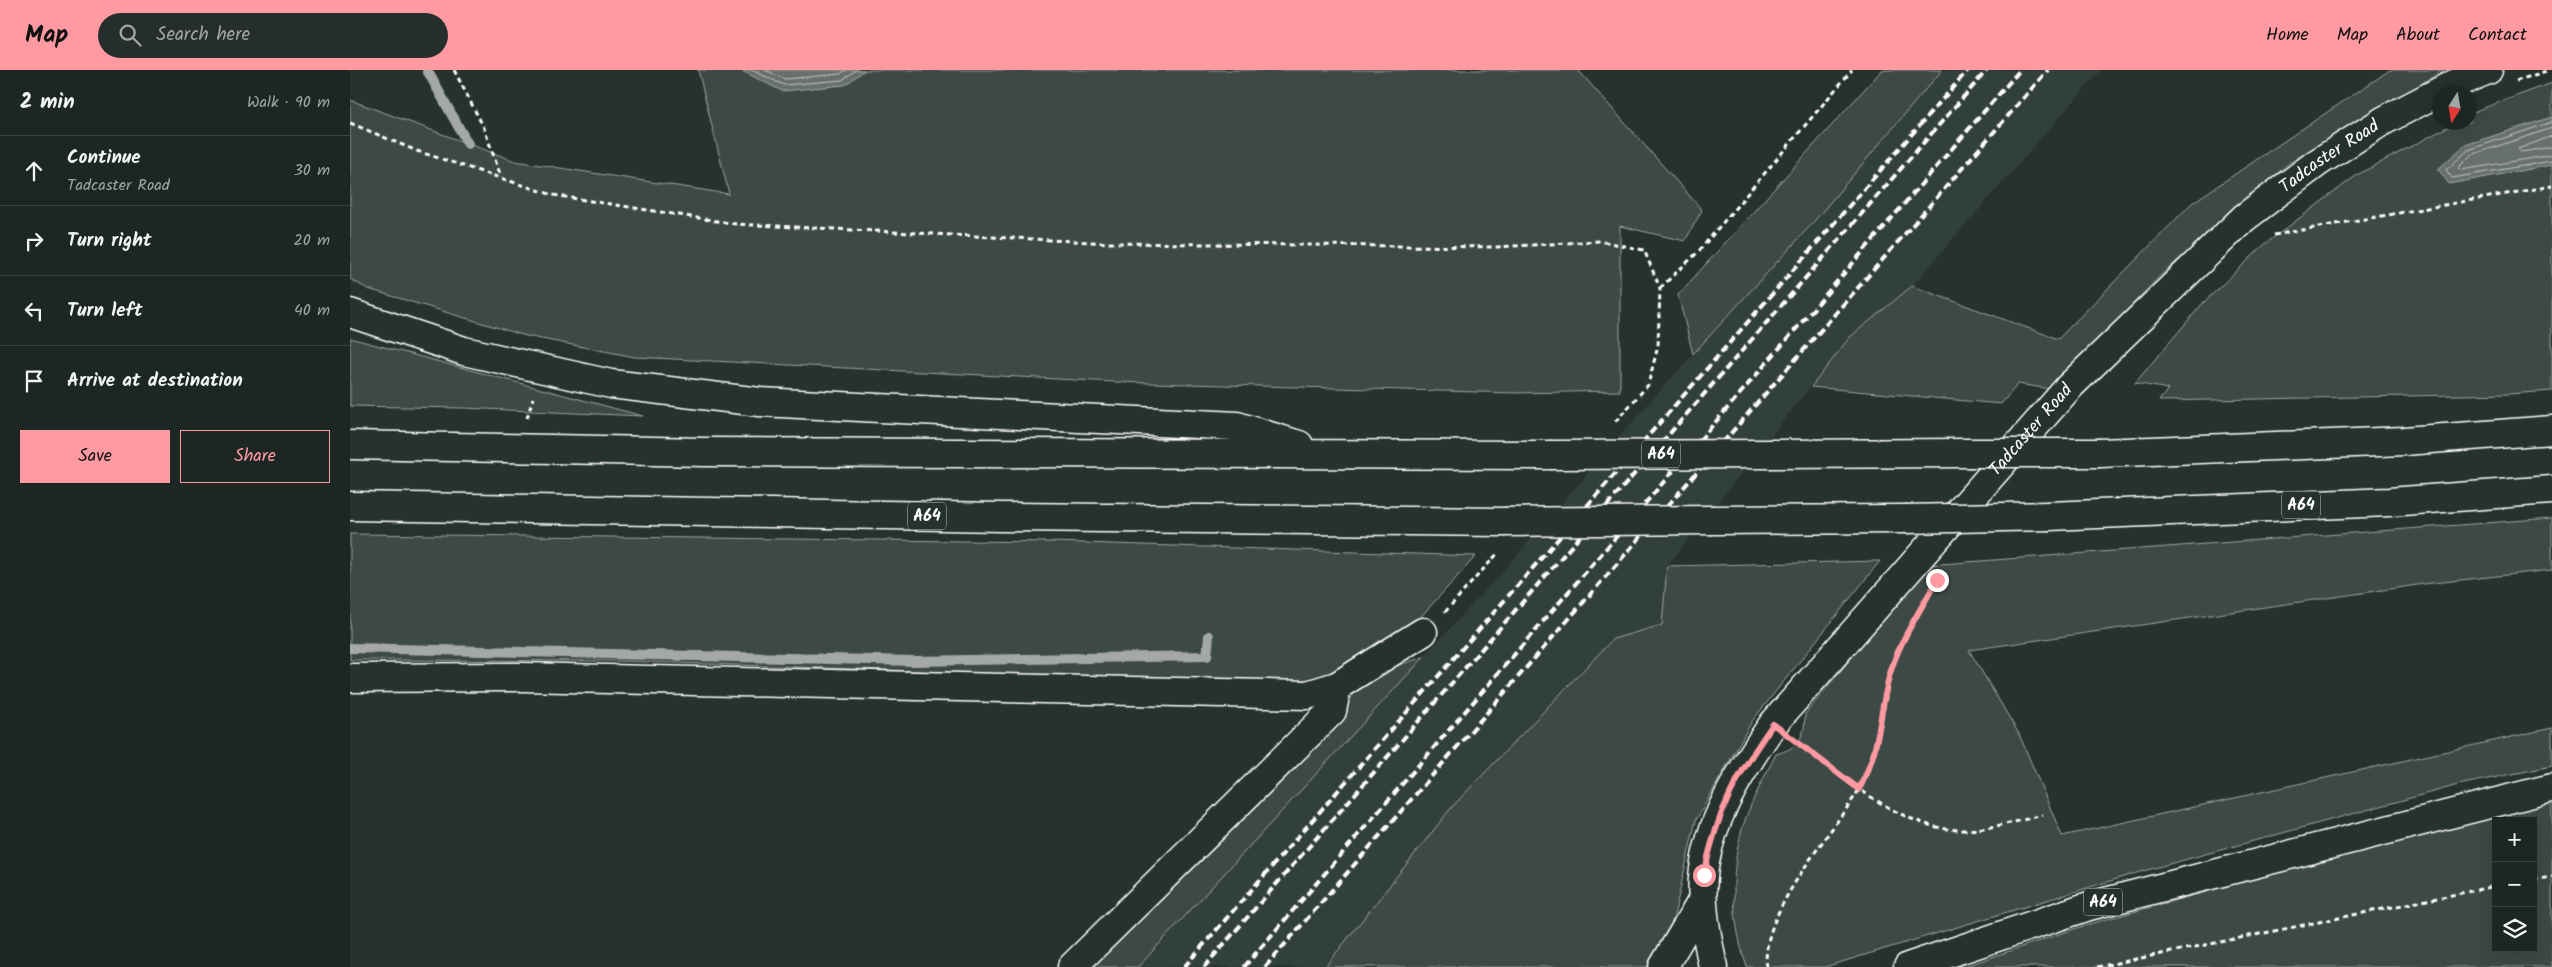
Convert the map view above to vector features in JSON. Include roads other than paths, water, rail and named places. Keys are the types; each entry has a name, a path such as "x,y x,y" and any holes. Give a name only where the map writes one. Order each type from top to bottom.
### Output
{"main road":[{"name":"Tadcaster Road","path":"1713,967 1702,901 1704,875 1712,837 1725,802 1744,766 1773,724 2069,387 2244,218 2317,162 2383,121 2454,84 2488,70"},
{"name":"A64","path":"350,313 464,351 611,384 760,402 1236,426 1331,454"},
{"name":"A64","path":"350,445 714,452 1550,455 2100,453 2404,441 2552,430"},
{"name":"A64","path":"350,506 991,517 1504,534 1714,520 2049,516 2389,502 2552,490"},
{"path":"350,678 522,677 1307,695 1336,686 1423,632"},
{"path":"1072,967 1332,711 1336,686"},
{"name":"A64","path":"1908,967 2089,906 2552,788"},
{"name":"Tadcaster Road","path":"1664,967 1702,901"}],"water":[{"path":"740,70 865,70 845,85 782,91"},
{"path":"2552,117 2552,165 2449,184 2438,169 2465,145"}],"waterway":[{"path":"427,70 468,144"},
{"path":"350,648 914,661 1207,656 1209,636"}],"railway":[{"path":"1184,967 1968,70"},
{"path":"1204,967 1987,70"},
{"path":"1244,967 2020,70"},
{"path":"1265,967 2048,70"}]}
